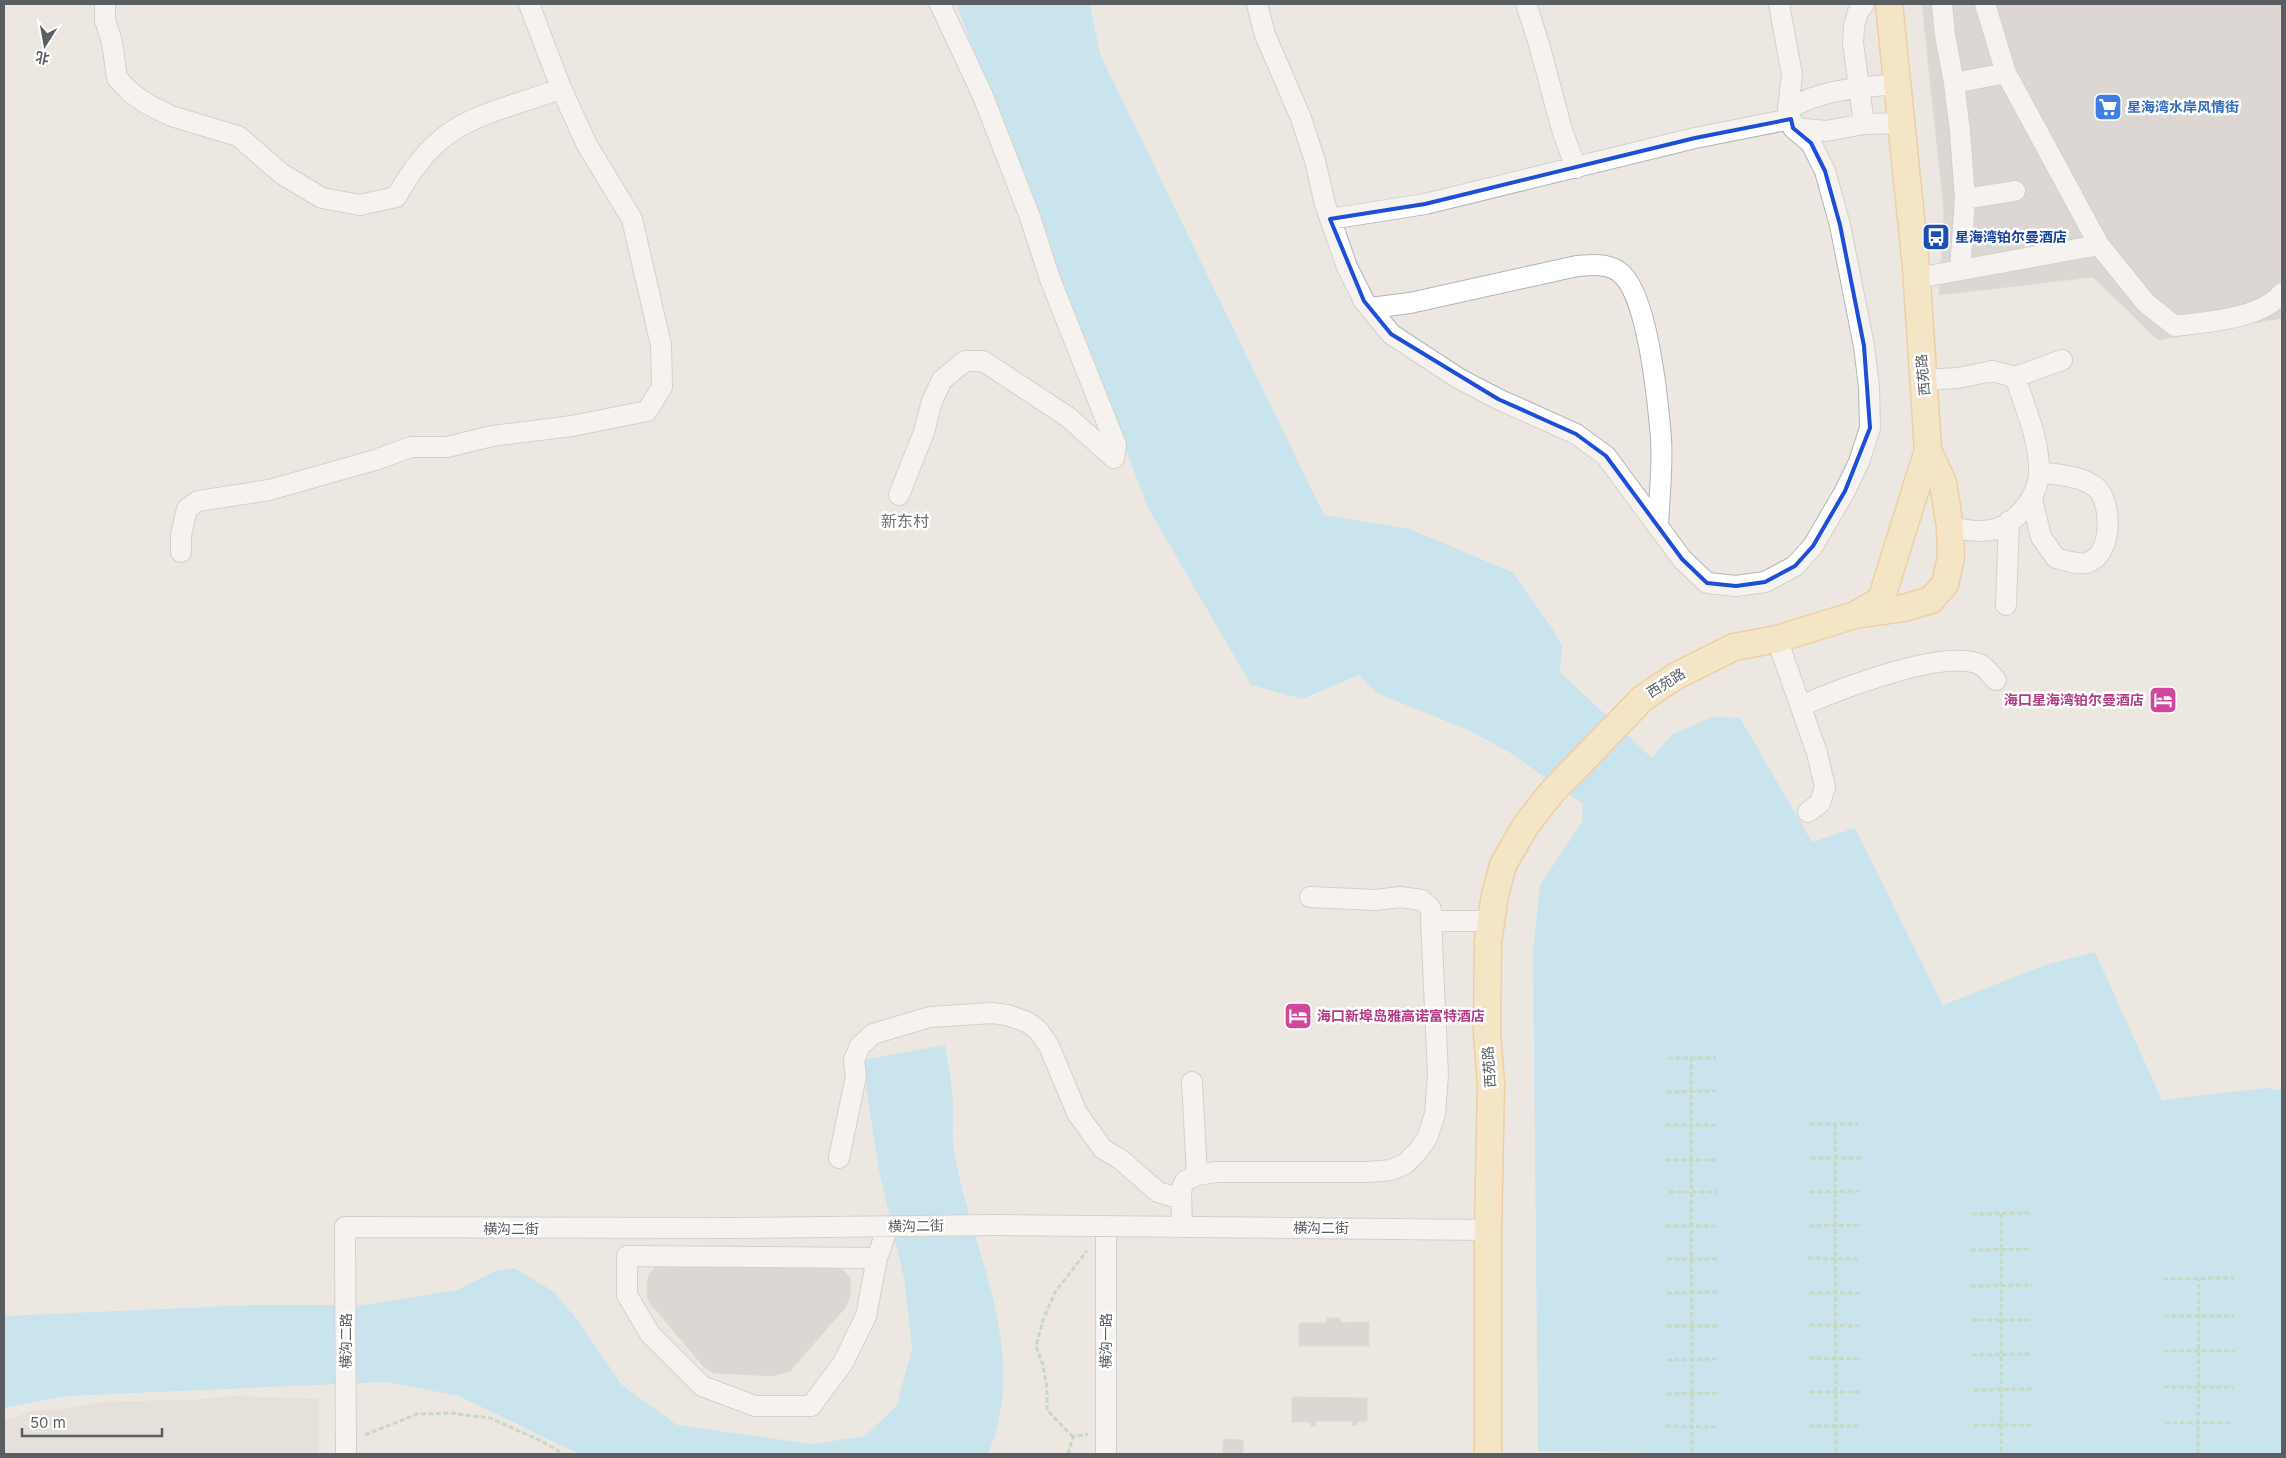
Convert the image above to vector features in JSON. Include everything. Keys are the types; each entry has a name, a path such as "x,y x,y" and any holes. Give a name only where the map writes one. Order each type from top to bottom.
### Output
{"main road":[{"name":"西苑路","path":"1488,1454 1488,1230 1492,1084 1487,1034 1487,970 1491,921 1495,895 1503,865 1526,825 1552,792 1643,698 1676,676 1734,647 1777,639 1855,615 1881,600 1928,450 1917,278 1888,4"},
{"path":"1855,615 1904,608 1931,600 1945,584 1951,556 1950,527 1943,483 1928,450"}],"street":[{"path":"105,4 105,20 112,42 116,78 130,92 171,116 238,136 282,174 322,198 360,205 396,197 415,166 438,142 461,126 561,88"},
{"path":"181,552 181,535 187,509 198,501 269,490 375,460 411,447 447,447 492,436 572,426 647,410 662,387 661,345 632,219 587,145 561,88 529,4"},
{"path":"899,496 924,432 932,401 942,380 966,362 983,360 1068,417 1114,458 1116,444 1050,279 1030,217 983,96 940,4"},
{"path":"1257,4 1265,35 1301,118 1330,218 1347,268 1370,308 1391,334 1458,378 1498,399 1576,434 1606,456 1682,559 1707,583 1736,586 1765,582 1795,566 1813,546 1845,491 1870,428 1869,388 1864,346 1840,225 1825,171 1811,143 1790,119 1792,75 1779,4"},
{"path":"1526,4 1539,44 1562,130 1576,168"},
{"path":"1864,4 1858,12 1854,26 1853,43 1864,124"},
{"path":"1942,4 1945,35 1954,83 1965,199 1960,270"},
{"path":"1985,4 2006,73 2099,245 2146,303 2175,326 2229,319 2275,302 2282,293"},
{"path":"1954,83 2006,73"},
{"path":"1790,119 1816,95 1858,87 1896,84"},
{"path":"1330,218 1425,204 1694,138 1790,119 1826,131 1864,124 1901,123"},
{"path":"1965,199 2015,191"},
{"path":"1917,278 2099,245"},
{"path":"1370,308 1410,303 1577,266 1604,265 1618,271 1629,280 1648,331 1661,440 1658,527"},
{"path":"1924,380 1958,378 1992,370 2015,377 2062,360"},
{"path":"2015,377 2036,441 2040,472 2032,499 2041,538 2056,558 2086,563 2099,555 2109,531 2106,509 2100,492 2080,478 2040,472"},
{"path":"1950,527 1980,531 1997,529 2009,521 2032,499"},
{"path":"2006,605 2009,521"},
{"path":"1777,639 1817,753 1825,787 1820,803 1808,812"},
{"path":"1801,706 1832,692 1913,666 1967,661 1981,664 1996,680"},
{"path":"1182,1227 1181,1199 1185,1181 1198,1175 1216,1172 1392,1170 1405,1164 1418,1151 1427,1138 1435,1114 1438,1075 1431,909 1422,900 1400,897 1376,900 1310,898"},
{"path":"1431,921 1491,921"},
{"path":"839,1158 856,1076 854,1060 860,1046 873,1034 930,1017 992,1013 1007,1015 1027,1022 1038,1030 1049,1046 1077,1113 1103,1149 1120,1159 1158,1192 1181,1199"},
{"path":"1192,1082 1198,1175"},
{"name":"横沟二街","path":"345,1228 696,1228 996,1225 1488,1230"},
{"path":"877,1258 627,1256 626,1295 650,1334 702,1386 754,1406 811,1406 843,1363 866,1316 877,1258 888,1226"},
{"name":"横沟一路","path":"1106,1227 1106,1454"},
{"name":"横沟二路","path":"345,1228 346,1449"},
{"path":"696,1228 696,1256"}],"path":[{"path":"1690,1057 1692,1454"},
{"path":"1668,1058 1716,1058"},
{"path":"1667,1092 1716,1091"},
{"path":"1810,1124 1858,1124"},
{"path":"1834,1124 1836,1454"},
{"path":"1666,1125 1717,1125"},
{"path":"1811,1158 1861,1158"},
{"path":"1666,1160 1716,1160"},
{"path":"1810,1192 1861,1191"},
{"path":"1668,1192 1717,1192"},
{"path":"1972,1214 2031,1213"},
{"path":"2001,1214 2001,1454"},
{"path":"1809,1226 1862,1225"},
{"path":"1666,1226 1718,1226"},
{"path":"1072,1437 1047,1410 1047,1388 1043,1365 1036,1346 1043,1320 1055,1292 1106,1227"},
{"path":"1971,1250 2031,1249"},
{"path":"1808,1258 1860,1260"},
{"path":"1667,1259 1718,1259"},
{"path":"2163,1279 2234,1278"},
{"path":"2198,1454 2199,1279"},
{"path":"1972,1286 2032,1285"},
{"path":"1666,1293 1719,1292"},
{"path":"1810,1293 1861,1293"},
{"path":"2164,1316 2234,1316"},
{"path":"1972,1320 2031,1320"},
{"path":"1810,1325 1862,1326"},
{"path":"1667,1326 1717,1326"},
{"path":"2164,1351 2235,1351"},
{"path":"1972,1355 2031,1354"},
{"path":"1810,1358 1862,1359"},
{"path":"1667,1360 1719,1359"},
{"path":"2164,1387 2234,1387"},
{"path":"1974,1390 2032,1389"},
{"path":"1810,1392 1861,1392"},
{"path":"1667,1394 1720,1393"},
{"path":"346,1449 396,1421 417,1414 450,1413 490,1418 539,1440 564,1454"},
{"path":"2164,1423 2233,1423"},
{"path":"1974,1425 2031,1425"},
{"path":"1666,1426 1718,1427"},
{"path":"1809,1426 1861,1426"}],"highlighted area":[{"path":"1791,119 1793,128 1811,143 1825,171 1840,225 1864,346 1870,428 1845,491 1813,546 1795,566 1765,582 1736,586 1707,583 1682,559 1606,456 1576,434 1498,399 1391,334 1364,301 1330,219 1425,204 1695,138"}],"shaded area":[{"path":"234,1396 319,1399 319,1454 4,1454 4,1421 31,1411 71,1408 102,1402 208,1399"}],"water":[{"path":"956,4 1090,4 1100,54 1324,515 1410,529 1512,572 1562,645 1560,672 1652,758 1671,735 1712,717 1740,718 1812,842 1855,828 1943,1005 2045,965 2095,952 2162,1100 2265,1088 2282,1090 2282,1454 1637,1454 1636,1452 1538,1451 1533,950 1540,885 1582,822 1583,804 1509,752 1468,730 1376,693 1359,675 1302,699 1251,685 1148,508"},
{"path":"945,1045 952,1094 954,1151 962,1189 994,1302 1001,1340 1003,1378 1000,1416 988,1454 579,1454 459,1396 387,1382 67,1396 4,1408 4,1316 252,1305 364,1305 457,1290 496,1271 515,1268 554,1292 578,1321 622,1385 677,1425 813,1444 865,1436 897,1405 912,1348 904,1278 879,1171 862,1060"}],"building":[{"name":"星海湾水岸风情街","path":"1922,4 2282,4 2282,318 2158,340 2093,277 1939,295 1944,210"},
{"path":"659,1264 837,1264 850,1277 851,1294 845,1308 790,1371 773,1376 713,1373 703,1366 650,1303 647,1296 647,1282 649,1274"},
{"path":"1327,1318 1340,1318 1341,1323 1369,1322 1369,1346 1299,1346 1299,1323 1327,1323"},
{"path":"1292,1397 1367,1398 1367,1421 1357,1421 1357,1425 1353,1426 1352,1421 1316,1421 1316,1426 1311,1426 1311,1422 1292,1422"},
{"path":"1223,1439 1243,1440 1243,1454 1223,1454"}],"place":[{"name":"星海湾水岸风情街","path":"2108,107"},
{"name":"星海湾铂尔曼酒店","path":"1936,237"},
{"name":"海口星海湾铂尔曼酒店","path":"2163,700"},
{"name":"海口新埠岛雅高诺富特酒店","path":"1298,1016"}],"district":[{"name":"新东村","path":"905,521"}]}
